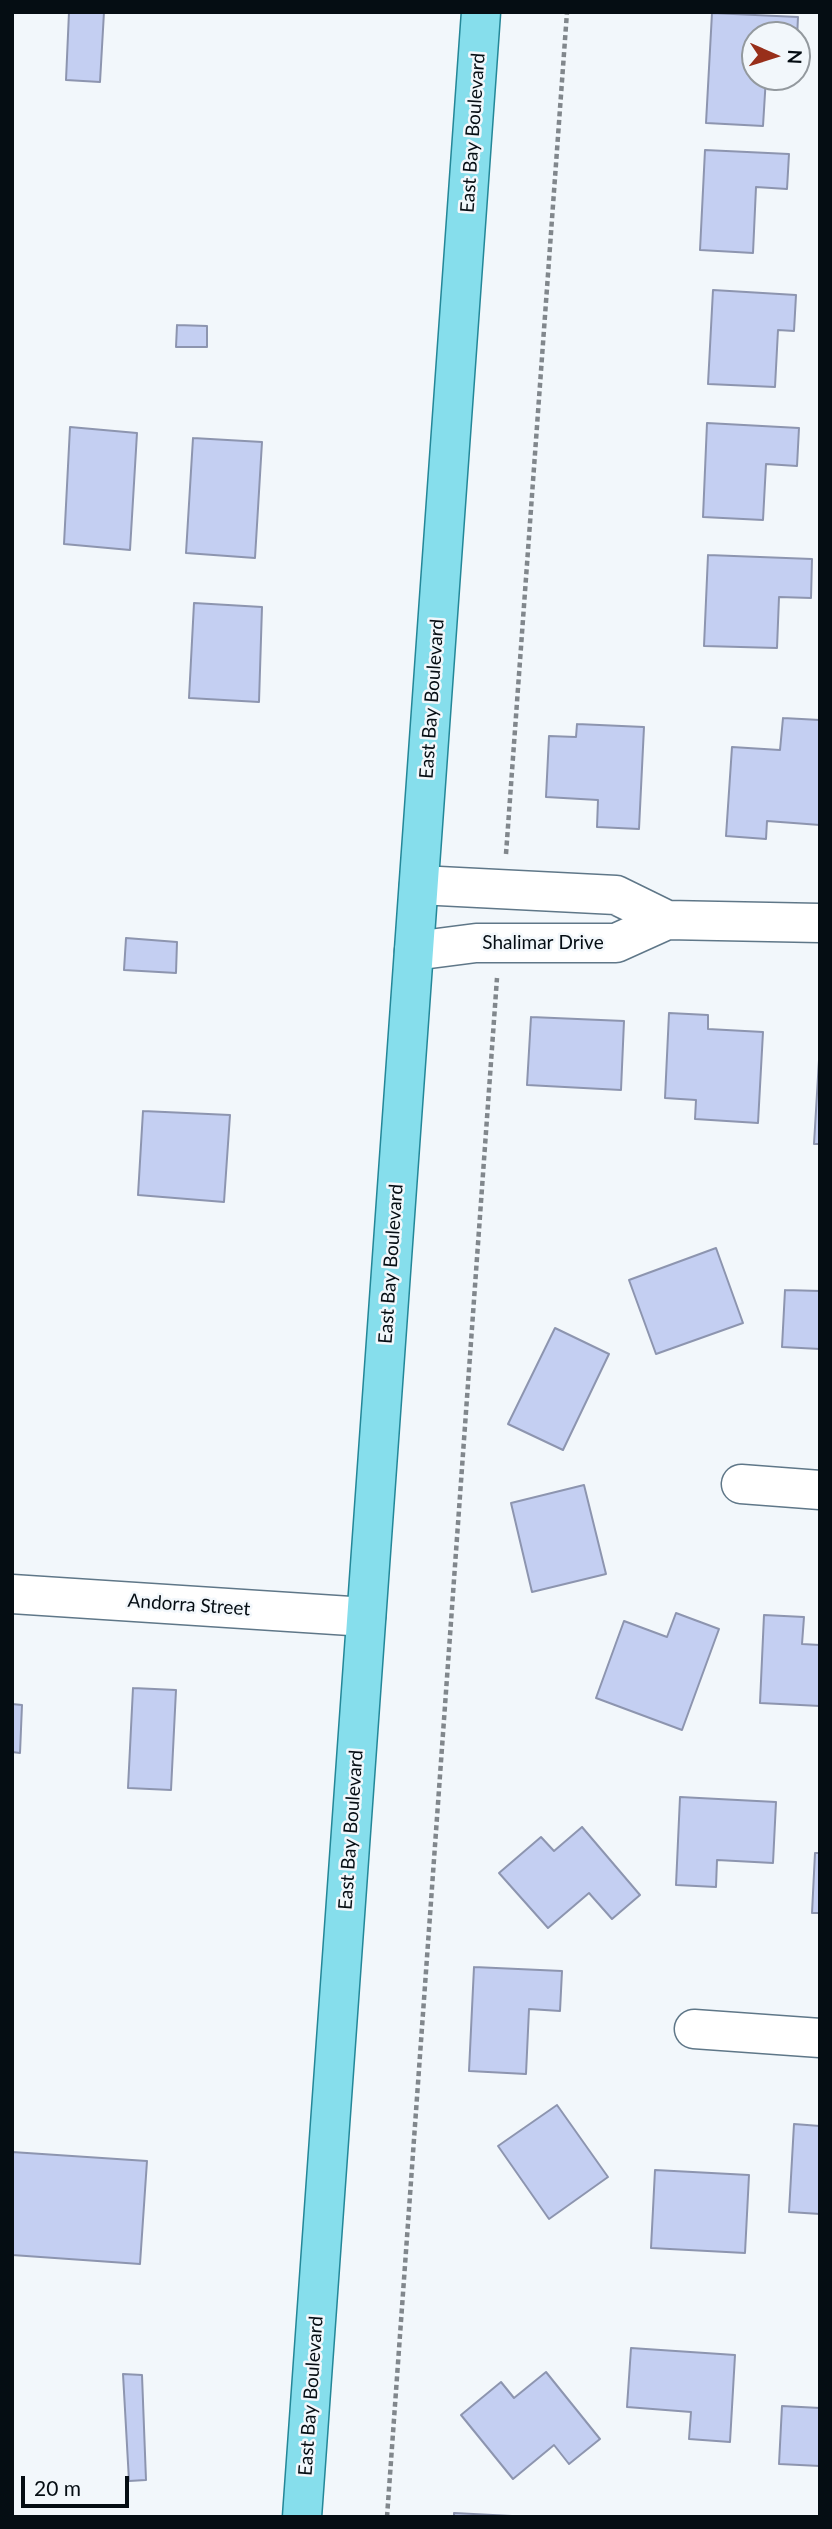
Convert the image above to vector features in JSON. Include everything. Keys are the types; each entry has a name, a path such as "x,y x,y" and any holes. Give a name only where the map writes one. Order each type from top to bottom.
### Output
{"main road":[{"name":"East Bay Boulevard","path":"302,2517 481,12"}],"street":[{"name":"Shalimar Drive","path":"419,885 616,895 667,920 820,923"},
{"name":"Shalimar Drive","path":"414,951 499,942 616,943 667,920"},
{"path":"741,1484 820,1490"},
{"name":"Andorra Street","path":"12,1594 366,1617"},
{"path":"694,2029 820,2038"}],"path":[{"path":"503,890 567,12"},
{"path":"387,2517 499,942"}],"building":[{"path":"69,12 104,12 100,82 66,80"},
{"path":"712,13 798,17 798,21 741,21 741,91 765,91 763,126 706,123"},
{"path":"705,150 789,154 787,189 756,187 753,253 700,250"},
{"path":"713,290 796,295 794,331 778,330 775,387 708,384"},
{"path":"177,325 207,326 207,347 176,347"},
{"path":"707,423 799,428 797,466 766,464 763,520 703,517"},
{"path":"70,427 137,433 130,550 64,544"},
{"path":"193,438 262,442 255,558 186,553"},
{"path":"708,555 812,559 811,598 779,597 777,648 704,646"},
{"path":"194,603 262,607 259,702 189,698"},
{"path":"783,718 820,720 820,825 767,821 766,839 726,836 732,747 780,750"},
{"path":"577,724 644,727 639,829 597,827 598,800 546,797 549,736 576,737"},
{"path":"126,938 177,942 176,973 124,970"},
{"path":"669,1013 708,1015 708,1029 763,1032 758,1123 695,1119 696,1100 665,1098"},
{"path":"531,1017 624,1021 621,1090 527,1085"},
{"path":"820,1043 820,1144 814,1144"},
{"path":"143,1111 230,1115 224,1202 138,1195"},
{"path":"716,1248 743,1323 656,1354 629,1280"},
{"path":"785,1290 820,1291 820,1349 782,1347"},
{"path":"555,1328 609,1354 563,1450 508,1424"},
{"path":"584,1485 606,1574 532,1592 511,1503"},
{"path":"676,1613 719,1629 682,1730 596,1698 624,1621 667,1637"},
{"path":"764,1615 804,1617 802,1644 820,1645 820,1706 760,1703"},
{"path":"133,1688 176,1690 171,1790 128,1788"},
{"path":"12,1704 22,1705 20,1753 12,1752"},
{"path":"680,1797 776,1802 773,1863 717,1860 716,1887 676,1885"},
{"path":"582,1827 640,1895 612,1919 589,1893 548,1928 499,1873 541,1837 554,1851"},
{"path":"815,1853 820,1853 820,1913 812,1913"},
{"path":"474,1967 562,1971 560,2011 529,2009 526,2074 469,2071"},
{"path":"557,2105 608,2177 549,2219 498,2146"},
{"path":"794,2124 820,2126 820,2214 789,2212"},
{"path":"12,2152 147,2161 140,2264 12,2255"},
{"path":"655,2170 749,2175 745,2253 651,2248"},
{"path":"631,2348 735,2355 730,2442 689,2439 691,2412 627,2407"},
{"path":"546,2372 600,2439 569,2464 554,2445 513,2479 461,2415 501,2382 514,2398"},
{"path":"123,2374 142,2375 146,2480 129,2481"},
{"path":"782,2406 820,2408 820,2466 779,2464"},
{"path":"454,2513 512,2516 512,2517 454,2517"}]}
